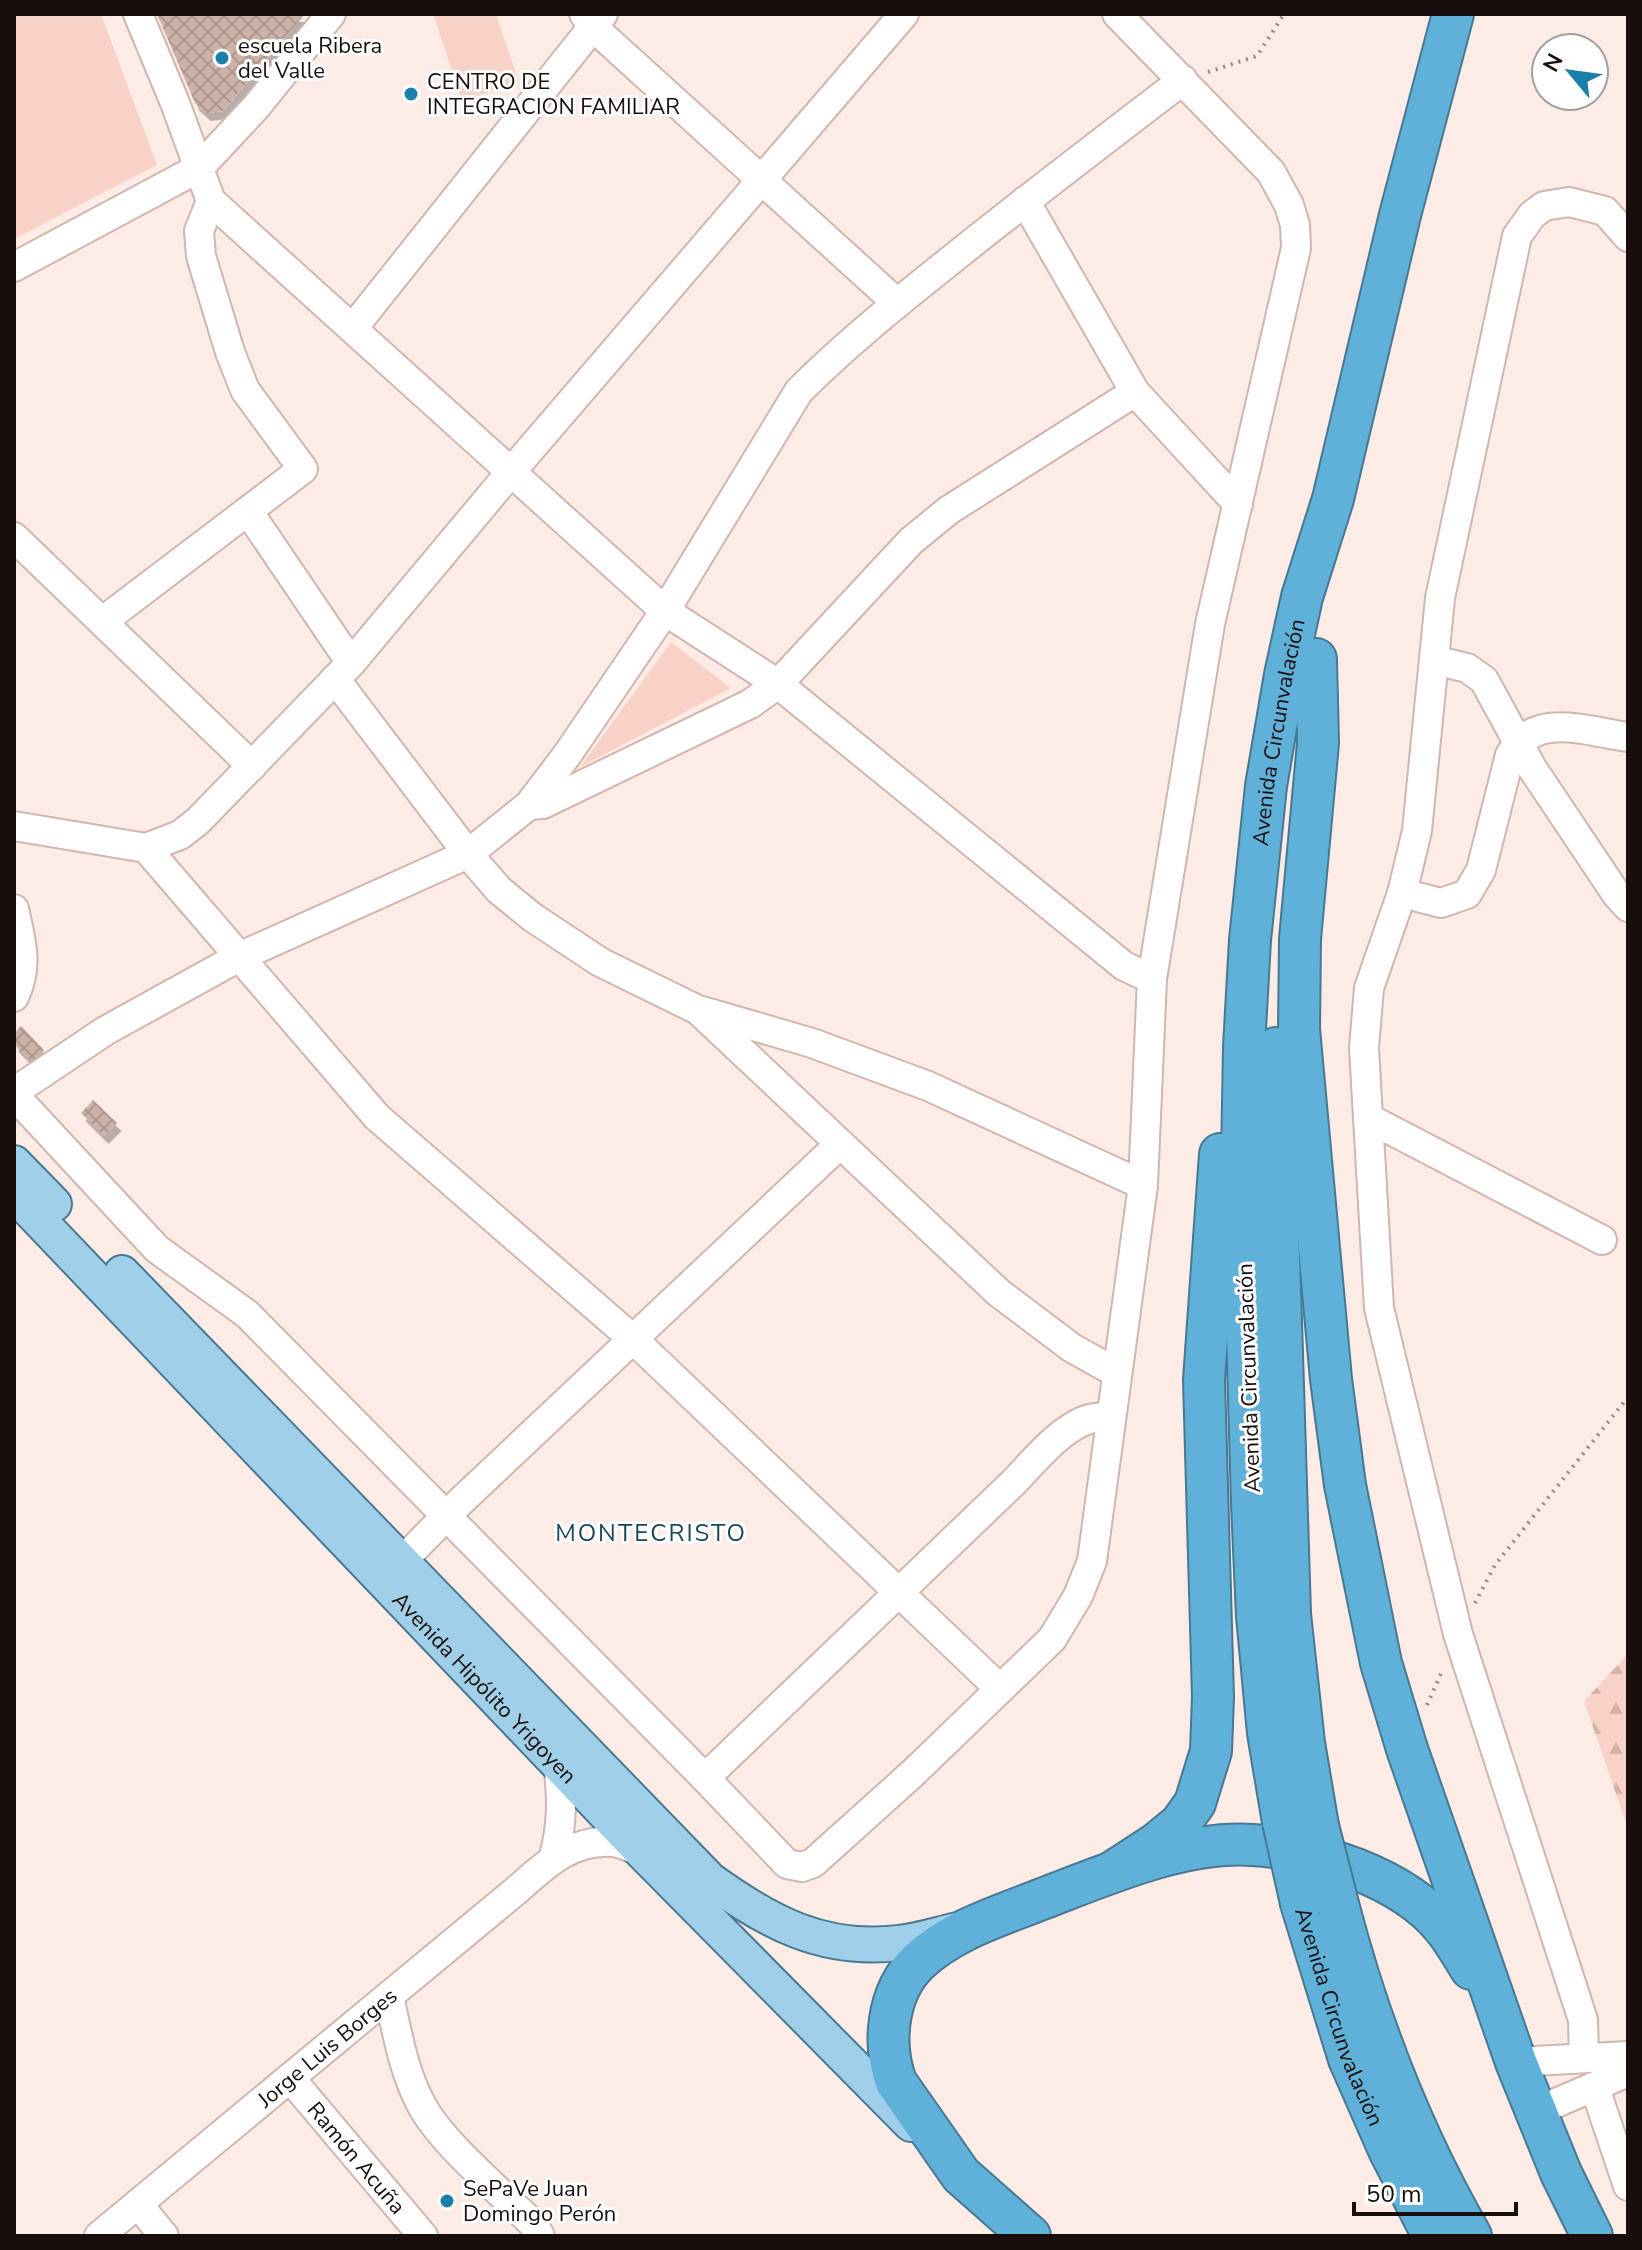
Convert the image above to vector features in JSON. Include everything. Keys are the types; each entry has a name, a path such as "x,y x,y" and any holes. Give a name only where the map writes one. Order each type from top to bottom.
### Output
{"highway":[{"name":"Avenida Circunvalación","path":"1433,2236 1389,2150 1349,2059 1320,1905 1301,1824 1268,1733 1257,1616 1242,1159 1250,940 1266,786 1285,675 1302,597 1333,499 1400,215 1453,14"},
{"name":"Avenida Circunvalación","path":"1301,1824 1304,1743 1290,1614 1276,1158 1276,1051 1281,951 1297,795 1326,584 1333,499"},
{"path":"1316,659 1318,743 1300,939 1299,1029 1331,1379 1345,1485 1381,1663 1407,1749 1516,2062 1561,2173 1592,2236"},
{"path":"1114,1871 1180,1824 1195,1803 1211,1751 1213,1697 1204,1380 1208,1298 1226,1067 1240,943 1266,786"},
{"path":"1030,2236 961,2175 896,2082 890,2065 887,2036 892,2008 915,1965 970,1927 1114,1871 1220,1845 1254,1845 1315,1856 1359,1871 1404,1893 1443,1926 1497,2009"},
{"name":"Avenida Circunvalación","path":"1320,1905 1358,1981 1419,2133 1471,2236"},
{"path":"1561,2173 1579,2236"}],"main road":[{"name":"Avenida Hipólito Yrigoyen","path":"14,1163 710,1880 749,1908 780,1925 815,1938 867,1945 900,1943 970,1927"},
{"name":"Avenida Hipólito Yrigoyen","path":"14,1194 643,1853 961,2175"}],"street":[{"path":"138,14 211,201 665,611 778,684 1124,966 1152,979"},
{"path":"14,267 199,168 256,107 331,14"},
{"path":"14,826 146,848 180,835 198,821 343,671 904,14"},
{"path":"1117,14 1183,80 1271,172 1289,205 1295,225 1296,248 1210,624 1152,979 1143,1185 1092,1561 1052,1639 825,1853 802,1867 787,1864 247,1314 157,1249 14,1094 105,1031 239,957 468,854 529,805 567,755 665,611 799,391 897,303 1183,80"},
{"path":"353,328 594,18 897,303"},
{"path":"103,621 303,469 245,390 230,352 201,256 199,231 211,201"},
{"path":"1025,201 1135,392 1238,504"},
{"path":"1584,2057 1583,2020 1458,1634 1379,1308 1364,1048 1369,988 1402,893 1417,831 1440,598 1517,236 1532,215 1544,206 1569,202 1605,211 1628,237"},
{"path":"529,805 543,804 736,711 778,684 911,541 949,510 1135,392"},
{"path":"248,511 343,671 468,854 499,890 532,917 600,962 698,1010 812,1043 928,1086 1143,1185"},
{"path":"14,537 252,766"},
{"path":"1434,660 1467,668 1484,680 1532,768 1628,907"},
{"path":"1402,893 1441,903 1467,894 1481,870 1510,755 1518,741 1531,731 1546,726 1628,737"},
{"path":"146,848 377,1117 634,1340 1000,1689"},
{"path":"14,909 24,953 22,982 14,997"},
{"path":"698,1010 999,1293 1072,1348 1117,1373"},
{"path":"1368,1118 1602,1240"},
{"path":"401,1562 840,1144"},
{"path":"705,1778 1042,1452 1089,1418 1111,1417"},
{"path":"554,1856 561,1831 563,1800 558,1762"},
{"name":"Jorge Luis Borges","path":"99,2236 554,1856 584,1844 615,1842 643,1853"},
{"path":"389,1996 405,2066 421,2104 440,2131 533,2224 540,2236"},
{"path":"1516,2062 1628,2056"},
{"path":"1535,2112 1628,2072"},
{"name":"Ramón Acuña","path":"290,2078 423,2236"},
{"path":"1595,2088 1628,2186"},
{"path":"138,2204 164,2236"}],"path":[{"path":"1183,80 1257,56 1284,14"},
{"path":"1426,1706 1458,1634 1495,1565 1628,1397"}],"green space":[{"path":"14,14 101,14 157,165 14,239"},
{"path":"433,14 496,14 519,82 462,101"},
{"path":"671,642 731,688 580,767"},
{"path":"1628,1654 1628,1829 1584,1701"}],"building":[{"name":"escuela Ribera del Valle","path":"157,14 305,14 223,111 206,113 195,103"},
{"path":"21,1026 44,1050 32,1062 14,1044 14,1034"},
{"path":"93,1100 117,1123 104,1136 81,1113"}],"place":[{"name":"escuela Ribera del Valle","path":"222,58"},
{"name":"CENTRO DE INTEGRACION FAMILIAR","path":"411,94"},
{"name":"SePaVe Juan Domingo Perón","path":"447,2201"}],"district":[{"name":"MONTECRISTO","path":"651,1533"}]}
